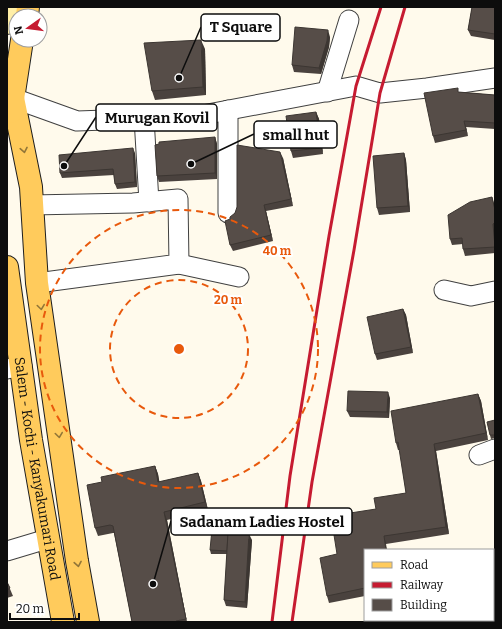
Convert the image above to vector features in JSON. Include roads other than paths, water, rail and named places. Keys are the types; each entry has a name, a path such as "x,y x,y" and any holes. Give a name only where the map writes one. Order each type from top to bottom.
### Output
{"main road":[{"path":"7,23 16,7"},
{"path":"8,130 10,97 20,48"},
{"path":"10,97 31,187 37,283 77,562 88,622"},
{"name":"Salem - Kochi - Kanyakumari Road","path":"7,267 14,368 63,622"}],"street":[{"path":"327,92 349,20"},
{"path":"10,97 77,121 192,117 356,86 380,93 495,78"},
{"path":"228,110 228,213"},
{"path":"144,118 149,202"},
{"path":"31,205 149,202 178,199 179,264"},
{"path":"37,283 179,264 239,277"},
{"path":"444,290 471,296 495,291"},
{"path":"7,551 47,539"}],"railway":[{"path":"272,622 290,476 329,236 356,86 381,7"},
{"path":"292,622 312,482 354,250 380,93 405,7"}],"place":[{"name":"T Square","path":"179,78"},
{"name":"small hut","path":"191,164"},
{"name":"Murugan Kovil","path":"64,166"},
{"name":"Sadanam Ladies Hostel","path":"153,584"}]}
